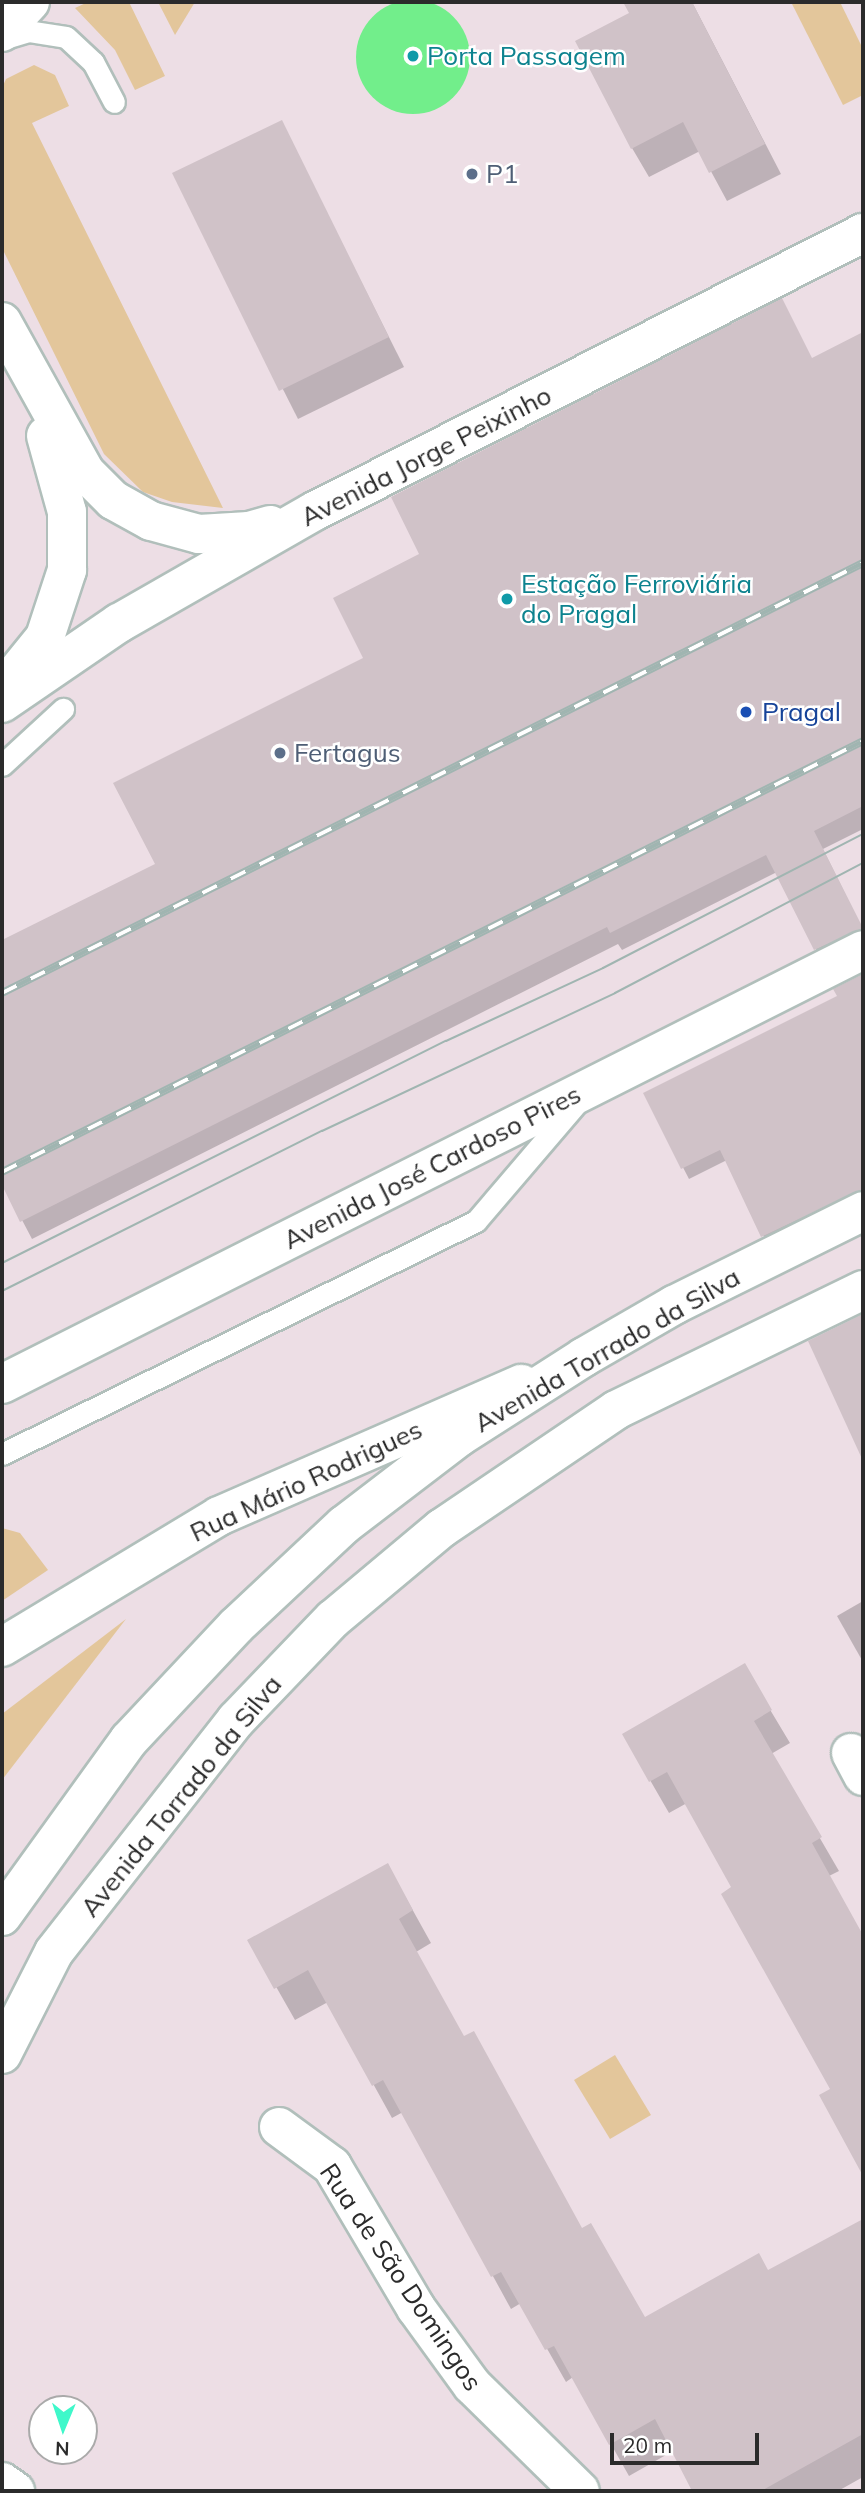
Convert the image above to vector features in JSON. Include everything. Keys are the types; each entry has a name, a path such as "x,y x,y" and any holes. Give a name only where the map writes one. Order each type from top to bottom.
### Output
{"street":[{"path":"2,32 30,2"},
{"name":"Avenida Jorge Peixinho","path":"2,703 119,623 313,512 863,233"},
{"path":"2,322 23,368 59,474 70,539 67,570 45,638 2,689"},
{"path":"23,368 85,472 113,500 151,521 221,534 249,531 313,512"},
{"name":"Avenida José Cardoso Pires","path":"2,1384 863,950"},
{"name":"Avenida Torrado da Silva","path":"2,1916 129,1740 183,1678 290,1573 344,1525 458,1437 584,1357 674,1306 863,1211"},
{"name":"Avenida Torrado da Silva","path":"2,2054 54,1952 236,1720 333,1619 442,1528 527,1466 616,1410 863,1290"},
{"name":"Rua Mário Rodrigues","path":"2,1647 219,1516 584,1357"},
{"name":"Rua de São Domingos","path":"279,2127 332,2166 416,2308 472,2385 580,2491"},
{"path":"2,2482 15,2491"}],"lane":[{"path":"2,39 28,31 66,37 93,62 114,102"},
{"path":"2,765 62,709"},
{"path":"2,1454 476,1221 590,1086"}],"shaded area":[{"path":"413,0 435,4 454,16 466,35 470,57 466,79 454,98 435,110 413,114 391,110 372,98 360,79 356,57 360,35 372,16 391,4"},
{"path":"88,2 129,2 165,76 135,90 115,50 75,8"},
{"path":"158,2 195,2 175,35"},
{"path":"791,2 840,2 863,49 863,95 843,105"},
{"path":"34,65 55,75 69,106 32,123 223,508 172,502 143,492 104,454 2,248 2,88 6,79"},
{"path":"2,1528 20,1533 48,1570 2,1601"},
{"path":"126,1619 2,1780 2,1714"},
{"path":"615,2055 651,2115 610,2139 574,2080"}],"building":[{"path":"623,2 692,2 765,144 709,173 683,122 631,149 575,41 629,13"},
{"path":"282,120 389,337 279,391 172,173"},
{"path":"782,298 812,358 863,332 863,806 814,831 863,928 814,950 766,855 610,933 607,927 20,1222 2,1185 2,940 155,864 113,783 363,658 333,598 419,554 391,497"},
{"path":"863,974 863,1189 761,1237 720,1150 681,1169 643,1093 837,996 833,989"},
{"path":"863,1314 863,1461 808,1341"},
{"path":"745,1663 772,1710 754,1721 822,1837 812,1843 863,1935 863,2176 819,2095 830,2089 721,1894 731,1887 667,1772 649,1782 622,1734"},
{"path":"388,1863 413,1910 399,1919 464,2036 474,2031 582,2228 591,2223 645,2317 759,2253 768,2270 863,2219 863,2434 761,2491 692,2491 655,2419 609,2445 554,2346 545,2350 501,2272 491,2277 383,2080 372,2086 308,1970 274,1989 247,1940"}],"tram line":[{"path":"2,1263 446,1041 603,968 863,834"},
{"path":"2,1291 322,1131 615,993 863,863"}],"railway":[{"path":"2,993 863,563"},
{"path":"2,1172 863,741"}],"place":[{"name":"Porta Passagem","path":"413,56"},
{"name":"P1","path":"472,174"},
{"name":"Estação Ferroviária do Pragal","path":"507,599"},
{"name":"Pragal","path":"746,712"},
{"name":"Fertagus","path":"280,753"}]}
